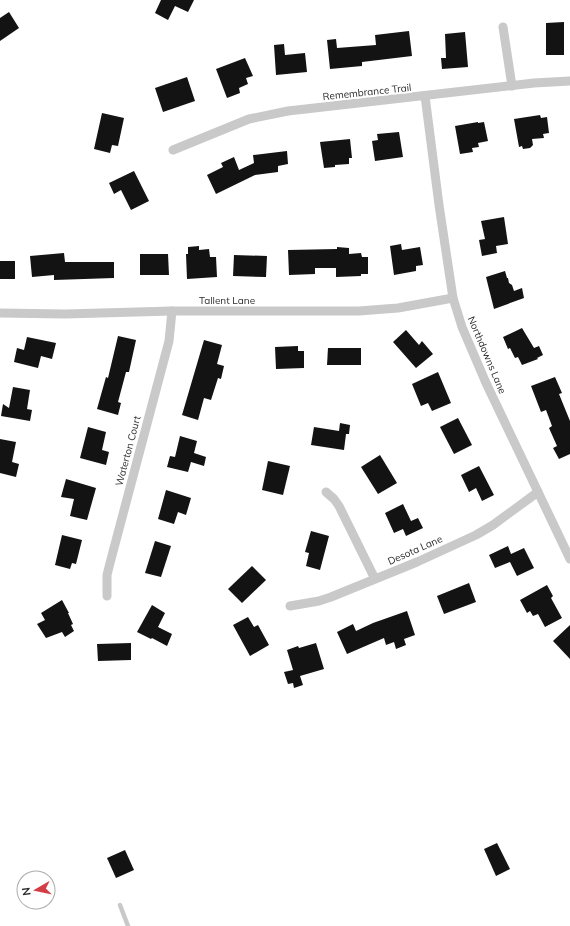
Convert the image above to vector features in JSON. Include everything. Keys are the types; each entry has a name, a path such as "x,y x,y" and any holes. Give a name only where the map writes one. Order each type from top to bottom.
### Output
{"street":[{"path":"503,27 512,86"},
{"name":"Remembrance Trail","path":"172,150 249,119 288,111 534,83 570,81"},
{"name":"Northdowns Lane","path":"425,96 453,298 462,327 486,383 569,555"},
{"name":"Tallent Lane","path":"0,313 65,314 359,311 398,308 453,298"},
{"name":"Waterton Court","path":"107,596 110,563 169,341 172,312"},
{"path":"326,492 339,506 375,579"},
{"name":"Desota Lane","path":"290,606 319,601 417,562 476,535 493,525 538,492"}],"lane":[{"path":"120,905 128,926"}],"building":[{"path":"161,0 194,0 188,12 175,6 168,20 155,13"},
{"path":"9,12 19,28 0,41 0,18"},
{"path":"564,22 564,55 546,55 546,23"},
{"path":"409,31 412,56 362,62 362,66 330,69 327,40 336,39 337,48 376,45 375,35"},
{"path":"465,32 468,67 442,69 441,58 446,58 445,34"},
{"path":"284,44 285,55 305,53 307,72 276,75 274,45"},
{"path":"245,58 253,76 246,78 248,84 239,88 240,93 227,98 216,69"},
{"path":"187,77 195,101 163,112 155,88"},
{"path":"102,113 124,118 118,146 112,145 110,153 94,149"},
{"path":"540,115 541,118 547,117 549,133 543,134 544,138 532,139 533,145 530,148 523,149 522,146 519,147 514,119"},
{"path":"484,122 488,141 478,143 479,147 472,148 473,152 460,154 455,126"},
{"path":"399,132 403,157 375,161 372,141 378,140 377,134"},
{"path":"350,139 352,158 349,158 349,164 335,165 335,167 324,168 320,142"},
{"path":"287,151 288,164 278,166 278,172 255,175 216,194 207,175 223,167 221,163 234,157 239,170 254,163 253,155"},
{"path":"134,171 149,201 131,210 121,190 114,194 109,183"},
{"path":"504,217 508,244 496,246 497,253 482,256 479,240 485,239 481,221"},
{"path":"401,244 402,250 420,247 423,265 416,266 416,271 394,275 390,246"},
{"path":"199,246 199,250 209,249 210,257 216,257 217,277 187,279 186,254 188,254 188,247"},
{"path":"337,247 349,248 349,254 361,253 362,257 368,257 368,274 361,274 361,276 336,277 336,268 315,268 315,274 289,275 288,250 337,249"},
{"path":"64,253 65,262 114,262 114,278 54,280 54,275 32,277 30,256"},
{"path":"140,254 168,254 169,275 140,275"},
{"path":"234,255 267,256 266,277 233,276"},
{"path":"0,261 15,261 15,279 0,279"},
{"path":"505,271 509,283 512,285 514,291 522,288 524,298 494,309 486,277"},
{"path":"522,328 534,348 539,346 543,355 537,358 538,359 522,365 518,357 515,358 510,348 508,349 503,337"},
{"path":"406,330 419,345 422,341 433,354 416,368 393,342"},
{"path":"118,336 136,340 129,372 126,372 118,402 121,403 118,415 97,409 106,377 108,378"},
{"path":"27,337 56,343 52,359 41,356 38,368 14,362 17,348 24,350"},
{"path":"204,340 222,345 217,364 224,366 221,379 218,378 211,400 204,398 198,420 182,415"},
{"path":"298,346 298,351 304,351 304,368 276,369 275,347"},
{"path":"328,348 361,348 361,365 327,365"},
{"path":"438,372 451,403 432,411 428,403 421,406 412,384"},
{"path":"555,377 562,393 559,394 570,421 570,454 559,459 553,448 557,446 549,428 552,426 546,410 541,412 531,386"},
{"path":"13,387 30,390 27,409 32,410 30,421 1,416 3,404 9,408"},
{"path":"458,418 472,445 454,454 440,427"},
{"path":"340,423 350,425 349,434 346,434 344,450 311,445 314,427 339,431"},
{"path":"88,427 106,432 102,450 109,452 106,465 80,458"},
{"path":"180,436 197,441 194,453 206,457 204,466 191,462 188,472 167,467 170,456 175,457"},
{"path":"0,439 16,442 12,462 19,464 16,477 0,473"},
{"path":"380,455 397,483 378,494 361,467"},
{"path":"268,461 290,466 283,495 262,490"},
{"path":"479,466 494,495 482,501 476,488 469,492 461,475"},
{"path":"66,479 96,488 87,520 70,516 74,499 61,497"},
{"path":"166,490 191,498 186,515 178,512 174,524 158,519"},
{"path":"403,504 411,521 418,518 423,528 406,536 403,529 394,533 385,513"},
{"path":"311,531 329,536 320,570 306,566 309,553 305,552"},
{"path":"62,535 82,540 76,564 72,563 70,569 55,565"},
{"path":"155,541 171,546 161,577 145,573"},
{"path":"508,546 511,554 524,548 534,568 517,576 510,562 495,568 489,555"},
{"path":"252,566 266,580 242,603 228,589"},
{"path":"469,583 476,602 444,614 437,596"},
{"path":"547,585 553,596 551,598 562,618 545,627 538,614 533,616 530,611 527,613 520,600"},
{"path":"62,600 69,613 73,624 71,625 74,631 65,637 62,632 46,638 37,624 45,620 41,613"},
{"path":"152,605 165,613 158,627 172,634 167,646 137,632"},
{"path":"407,611 415,635 404,639 406,645 396,649 394,642 386,645 384,638 347,654 337,632 353,624 356,631 373,623"},
{"path":"248,617 254,627 258,625 269,645 250,656 233,625"},
{"path":"570,625 570,659 553,641"},
{"path":"131,643 131,660 98,661 97,644"},
{"path":"316,643 324,669 300,676 303,685 294,688 293,683 288,684 284,672 293,670 287,650 298,646 299,648"},
{"path":"497,843 510,869 496,876 484,849"},
{"path":"125,850 134,870 116,878 107,858"}]}
